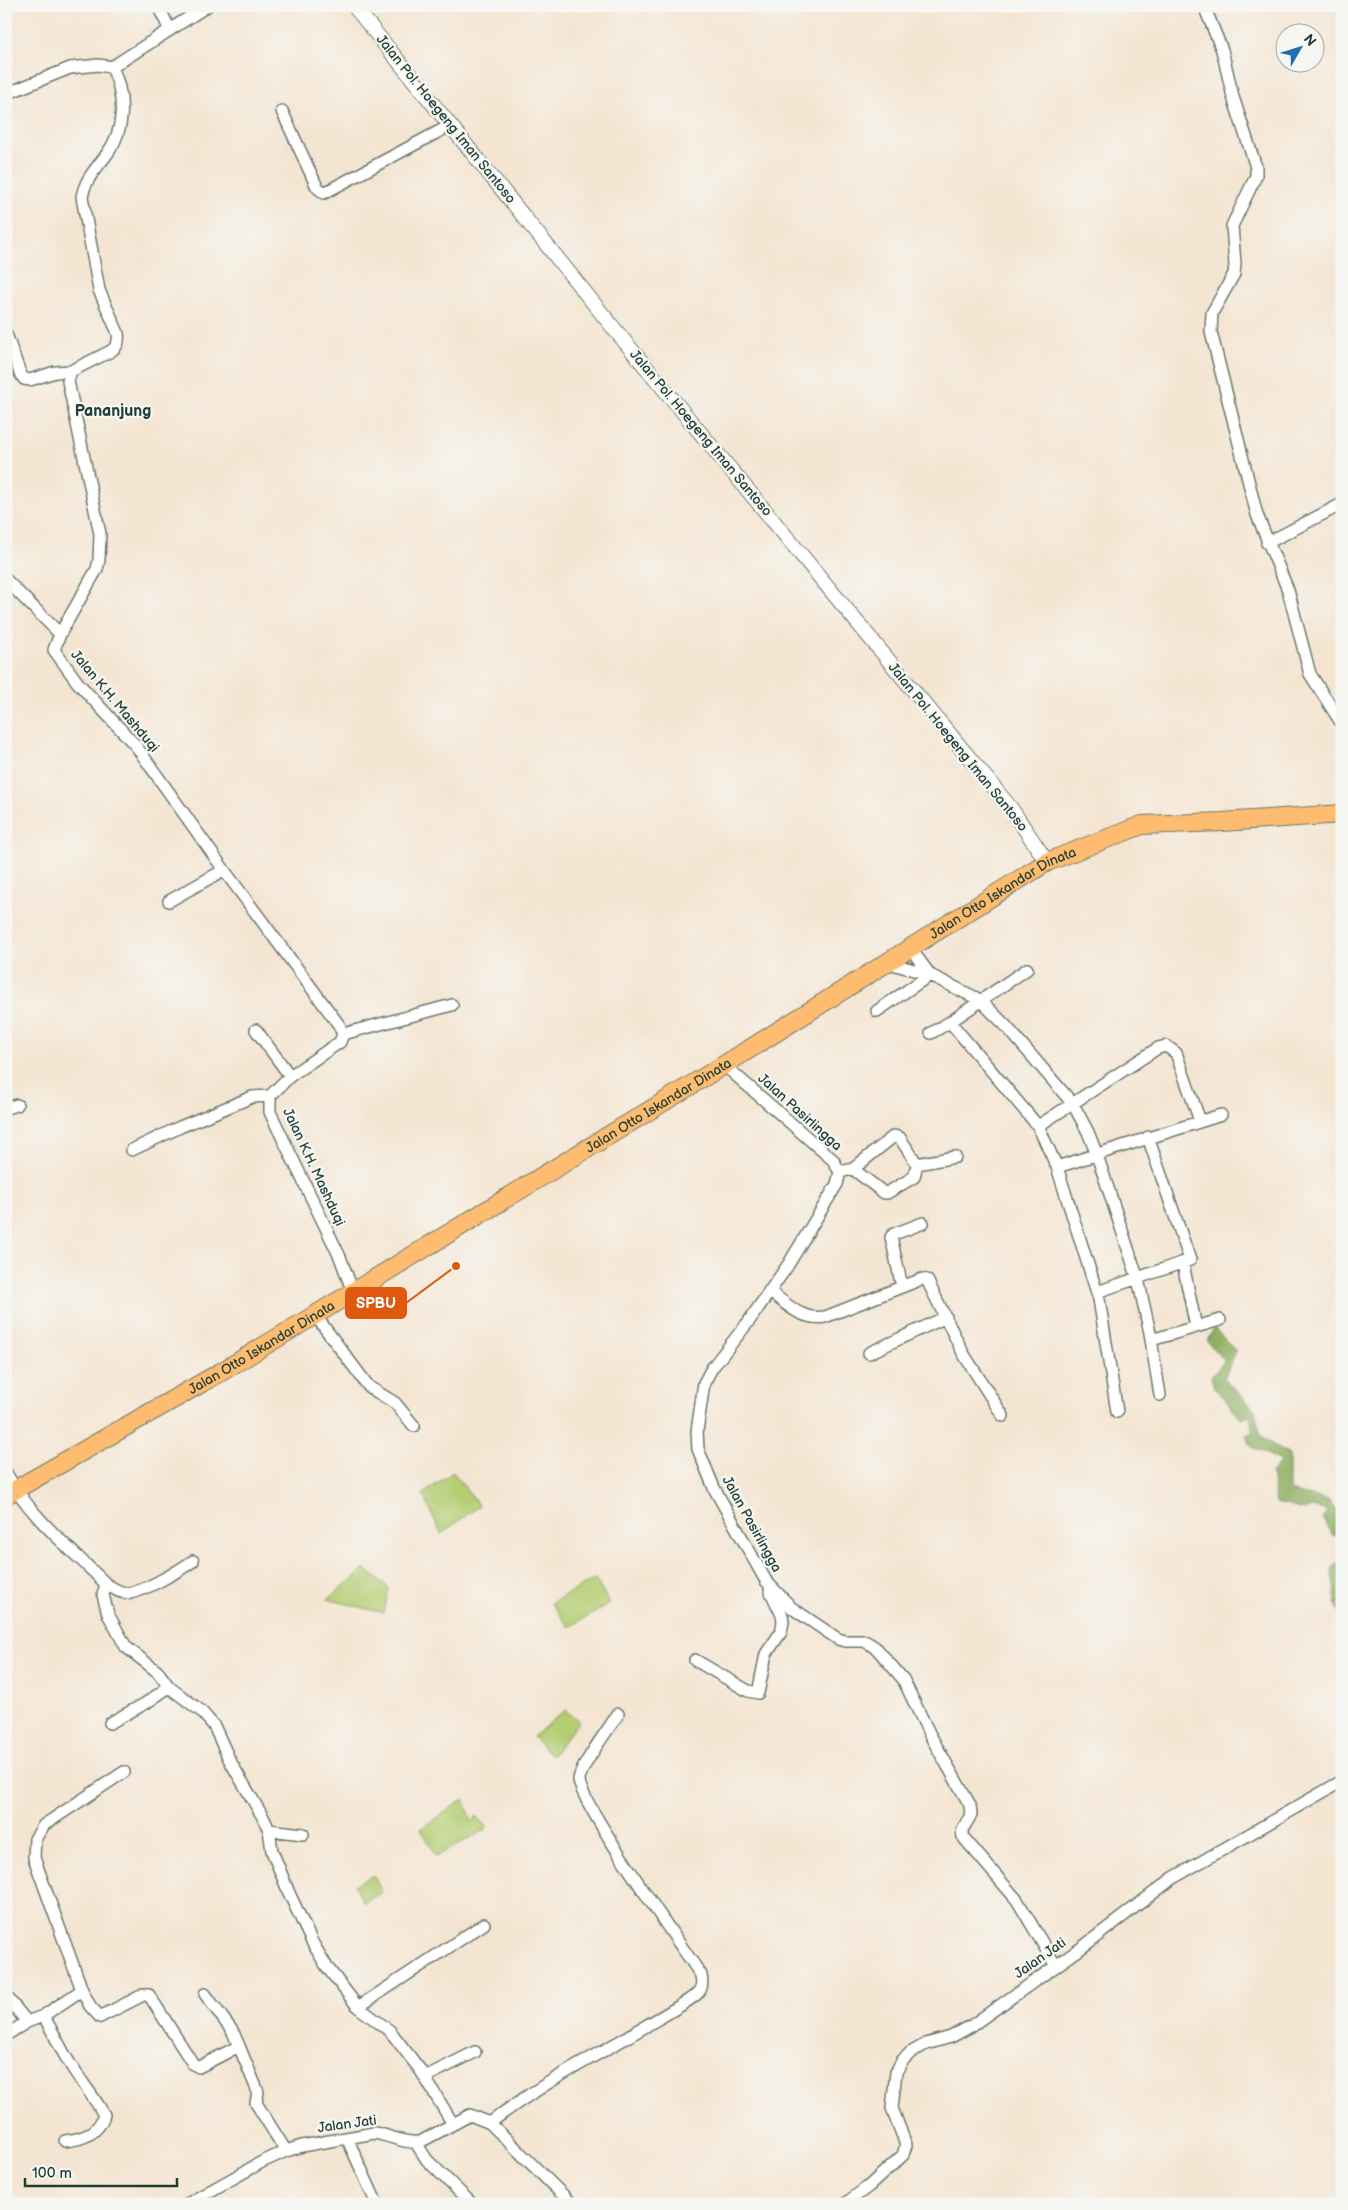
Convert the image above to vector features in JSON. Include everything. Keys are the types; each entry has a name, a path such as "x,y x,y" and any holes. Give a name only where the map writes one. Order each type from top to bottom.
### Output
{"main road":[{"name":"Jalan Otto Iskandar Dinata","path":"11,1492 199,1385 354,1292 889,963 1047,862 1142,825 1342,814"}],"street":[{"path":"158,6 170,30"},
{"path":"6,94 70,68 98,65 112,67 207,6"},
{"name":"Jalan Pol. Hoegeng Iman Santoso","path":"354,6 622,338 1010,807 1047,862"},
{"path":"1204,6 1222,50 1233,97 1256,167 1256,176 1232,226 1234,274 1212,313 1211,332 1257,515 1288,590 1310,674 1342,724"},
{"path":"6,334 20,373 24,379 30,380 55,372 71,371 111,351 119,340 118,333 99,290 82,197 84,185 116,140 121,126 122,105 119,83 112,67"},
{"path":"282,111 318,187 324,193 450,125"},
{"name":"Jalan K.H. Mashduqi","path":"71,371 68,381 100,534 99,560 97,568 60,634 54,650 62,663 136,746 224,870 339,1025 343,1034 340,1042 290,1076 270,1096 270,1112 340,1257 354,1292"},
{"path":"1267,543 1342,504"},
{"path":"6,580 60,634"},
{"path":"168,901 224,870"},
{"path":"911,949 929,974"},
{"path":"889,963 929,974 980,1000 1008,1027 1073,1104 1088,1132 1138,1279 1160,1395"},
{"path":"931,1033 1027,970"},
{"path":"877,1011 929,974"},
{"path":"343,1034 452,1004"},
{"path":"950,1022 1038,1126 1057,1167 1097,1292 1118,1412"},
{"path":"256,1030 290,1076"},
{"path":"1038,1126 1158,1048 1166,1046 1176,1053 1200,1121"},
{"name":"Jalan Pasirlingga","path":"724,1065 833,1160 840,1172 837,1184 788,1265 749,1321 712,1368 704,1383 698,1431 698,1449 714,1488 766,1581 792,1608 838,1639 844,1641 864,1641 878,1649 903,1679 930,1735 970,1805 971,1815 962,1830 964,1837 1017,1900 1056,1966"},
{"path":"132,1150 180,1127 252,1097 270,1096"},
{"path":"1057,1167 1221,1115"},
{"path":"840,1172 853,1169 894,1136 900,1138 917,1164 914,1177 887,1193 884,1193 853,1169"},
{"path":"1097,1292 1183,1264 1190,1260 1148,1137"},
{"path":"917,1164 955,1157"},
{"path":"902,1287 891,1237 894,1234 923,1223"},
{"path":"1183,1264 1196,1327"},
{"path":"769,1291 805,1316 814,1319 826,1317 922,1279 927,1280 963,1353 1003,1416"},
{"path":"315,1315 369,1387 395,1403 414,1426"},
{"path":"869,1353 946,1317"},
{"path":"1151,1340 1220,1320"},
{"path":"6,1473 11,1492 106,1584 118,1591 130,1593 178,1572 193,1561"},
{"path":"695,1660 748,1691 758,1694 766,1654 781,1632 783,1622 766,1581"},
{"path":"106,1584 102,1595 108,1614 126,1647 158,1672 169,1687 201,1710 214,1726 230,1761 248,1789 269,1830 272,1851 298,1914 327,1967 358,2007 390,2031 424,2077 453,2124"},
{"path":"110,1723 146,1703 169,1687"},
{"path":"490,2123 518,2101 546,2083 669,2012 698,1992 702,1986 701,1975 596,1816 580,1786 580,1773 618,1714"},
{"path":"124,1772 44,1825 38,1831 33,1848 34,1858 50,1906 82,1990 90,2006 100,2017 143,1995 148,1995 194,2064 199,2067 239,2046"},
{"name":"Jalan Jati","path":"845,2204 904,2156 906,2145 892,2108 896,2072 902,2061 910,2053 926,2044 951,2037 972,2026 1173,1878 1342,1781"},
{"path":"269,1830 303,1834"},
{"path":"358,2007 484,1924"},
{"path":"6,2035 28,2022 43,2016 82,1990"},
{"path":"205,1994 233,2032 258,2092 256,2103 286,2151"},
{"path":"6,1996 28,2022"},
{"path":"43,2016 56,2036 70,2065 95,2099 104,2115 102,2123 84,2138 65,2141"},
{"path":"424,2077 475,2052"},
{"path":"472,2204 427,2160 416,2143 434,2136 470,2115 490,2123 572,2204"},
{"name":"Jalan Jati","path":"187,2204 262,2162 302,2146 374,2133 385,2134 416,2143"},
{"path":"347,2138 377,2204"}],"green space":[{"path":"1214,1328 1236,1351 1224,1378 1255,1410 1261,1437 1289,1455 1289,1491 1328,1500 1342,1518 1342,1532 1332,1535 1322,1518 1328,1511 1313,1507 1305,1510 1276,1503 1271,1474 1281,1461 1252,1447 1246,1435 1253,1434 1250,1416 1241,1419 1214,1387 1211,1377 1224,1361 1207,1341"},
{"path":"453,1472 479,1506 441,1534 423,1494"},
{"path":"1342,1560 1342,1567 1339,1569 1342,1585 1342,1619 1337,1607 1331,1567"},
{"path":"365,1569 389,1588 384,1613 327,1599"},
{"path":"595,1579 610,1604 569,1627 551,1603"},
{"path":"565,1710 579,1721 552,1756 533,1737"},
{"path":"464,1799 472,1822 477,1816 488,1828 437,1856 421,1829"},
{"path":"373,1875 382,1892 364,1903 354,1885"}],"place":[{"name":"SPBU","path":"456,1266"}],"district":[{"name":"Pananjung","path":"113,411"}]}
